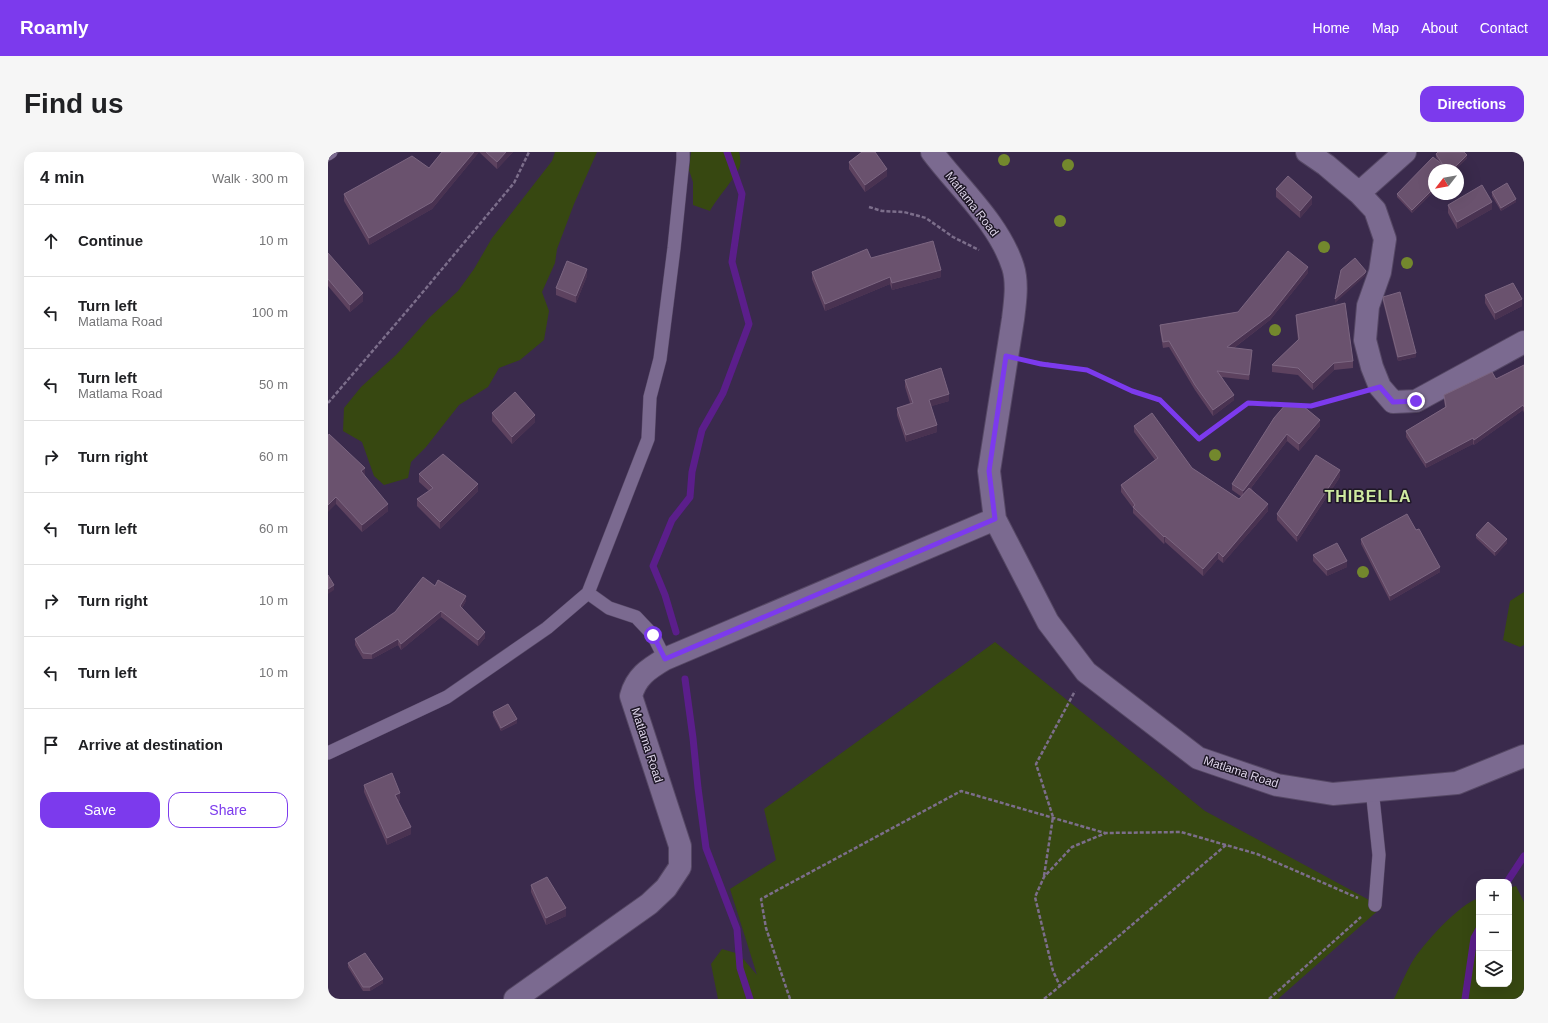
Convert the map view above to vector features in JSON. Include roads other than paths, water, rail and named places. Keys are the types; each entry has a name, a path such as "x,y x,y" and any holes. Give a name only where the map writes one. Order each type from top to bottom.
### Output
{"street":[{"name":"Matlama Road","path":"932,152 997,233 1013,268 1016,295 989,471 995,519 1048,622 1086,672 1198,758 1276,785 1332,794 1372,789 1457,783 1524,756"},
{"path":"1307,152 1326,165 1359,193 1375,210 1385,239 1380,272 1368,306 1365,340 1372,367 1380,387 1393,402 1416,401 1524,342"},
{"path":"1359,193 1405,152"},
{"name":"Matlama Road","path":"515,999 649,904 666,888 680,868 680,846 631,696 633,685 650,667 665,659 995,519"}],"lane":[{"path":"328,753 447,698 547,628 588,593 648,439 650,397 660,359 674,248 683,152"},
{"path":"588,593 609,608 636,617 653,635 665,659"},
{"path":"1372,789 1379,855 1375,905"}],"waterway":[{"path":"676,632 665,595 653,566 672,520 690,497 692,472 702,430 723,393 749,324 732,262 742,194 727,152"},
{"path":"685,679 706,848 737,929 740,968 750,999"},
{"path":"1509,879 1524,856"},
{"path":"1465,999 1474,938 1476,934"}],"district":[{"name":"THIBELLA","path":"1368,496"}]}
